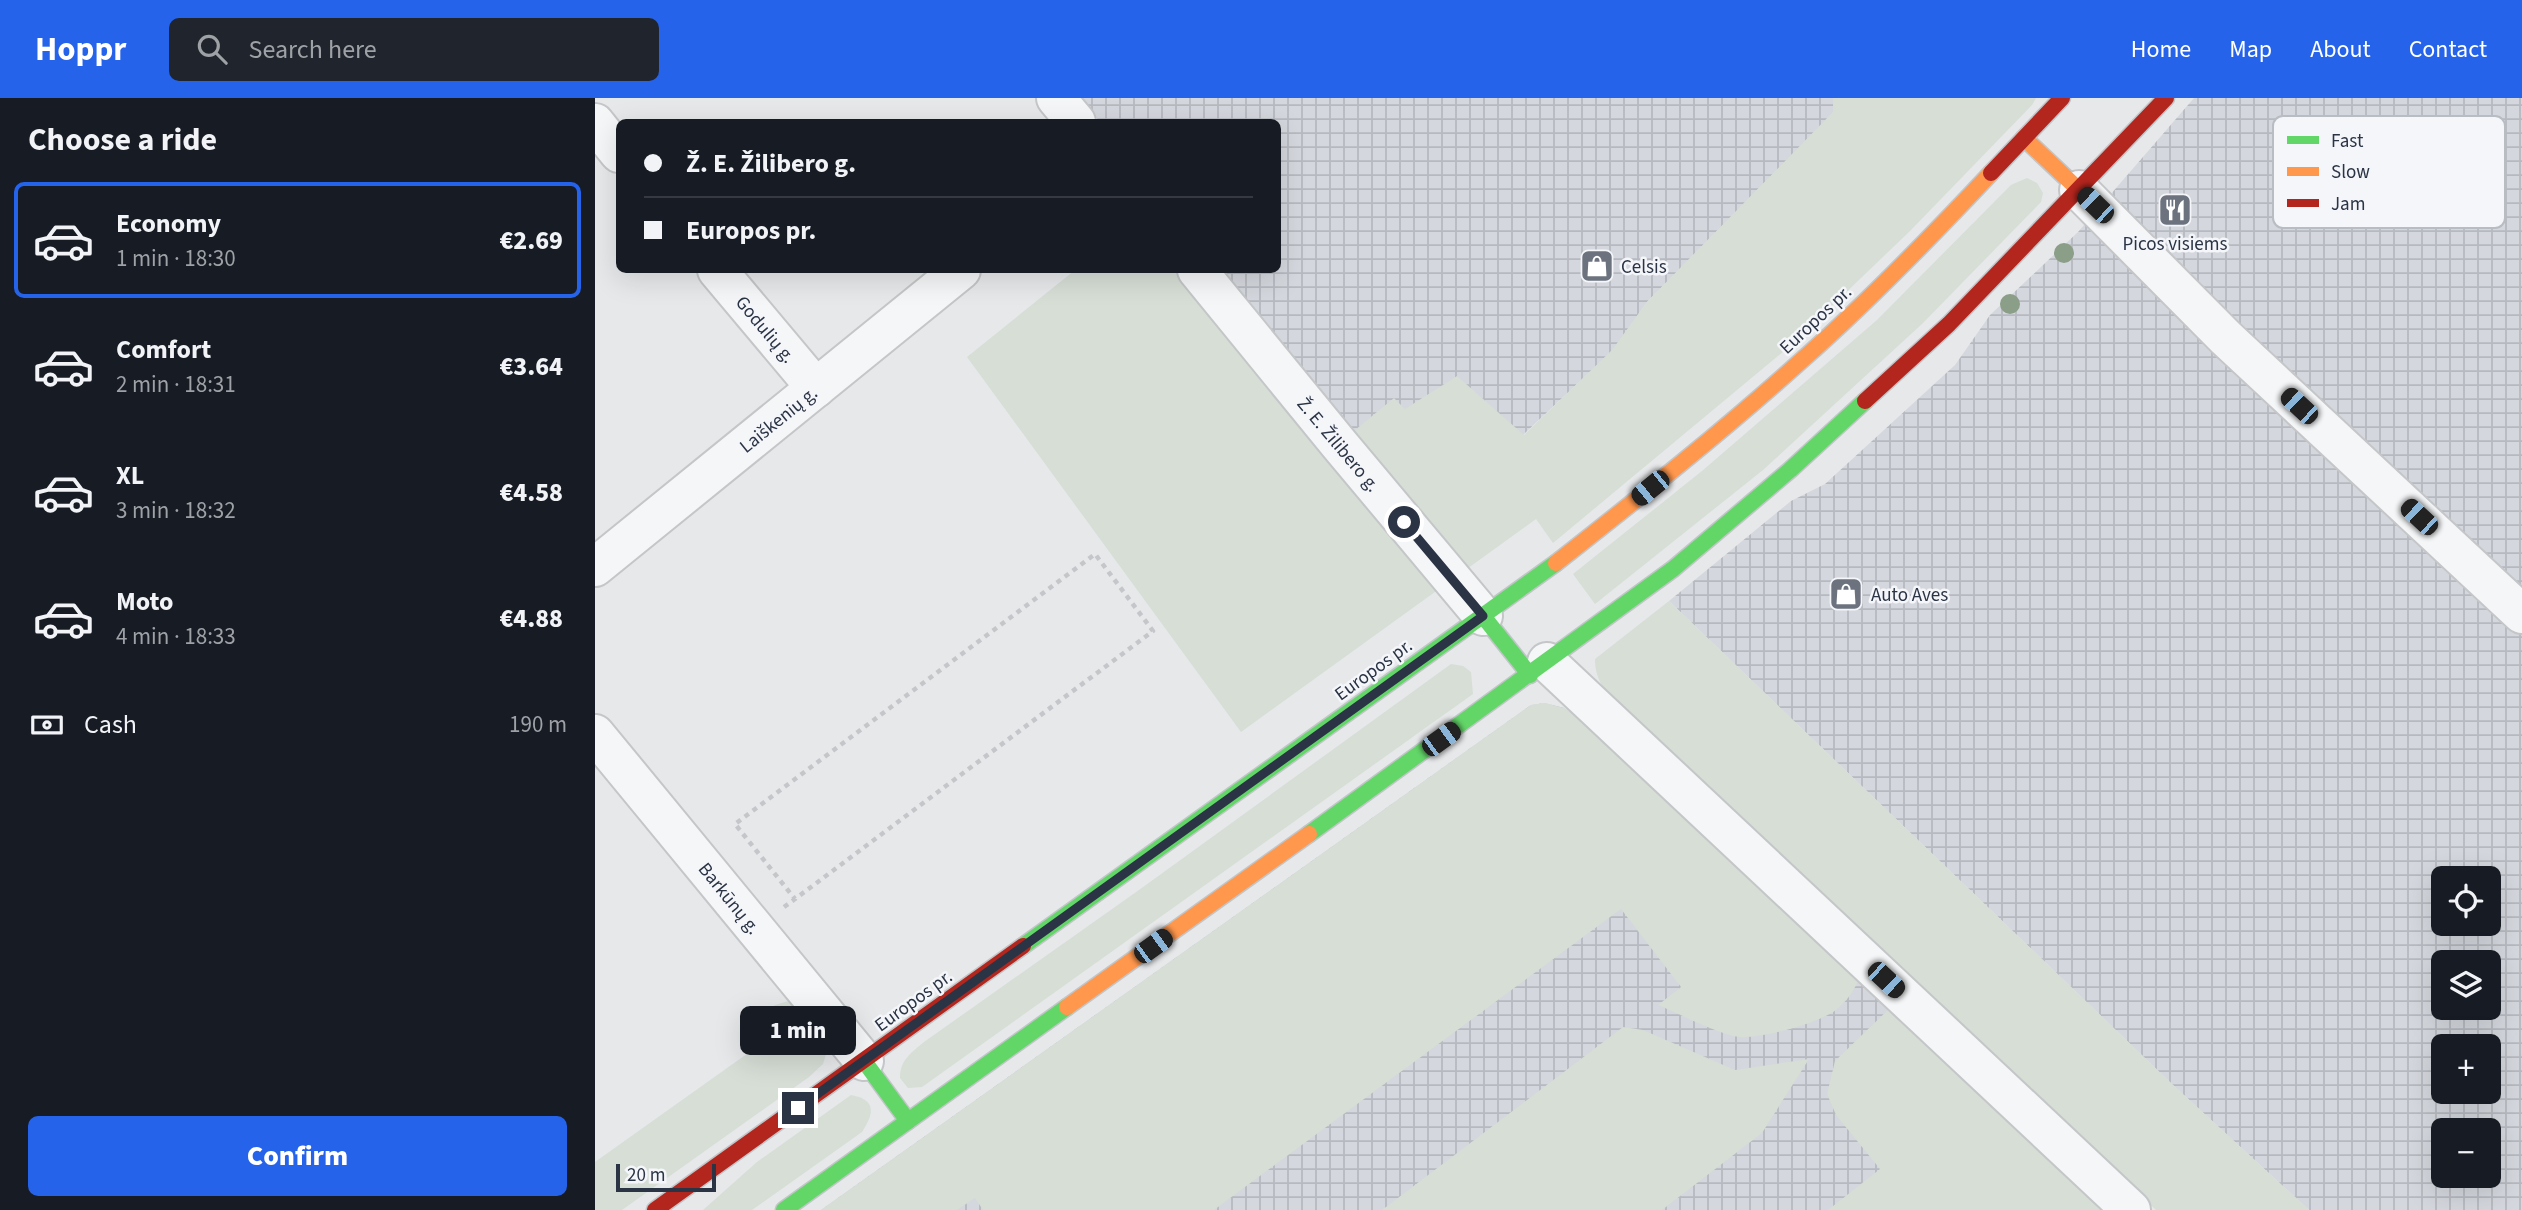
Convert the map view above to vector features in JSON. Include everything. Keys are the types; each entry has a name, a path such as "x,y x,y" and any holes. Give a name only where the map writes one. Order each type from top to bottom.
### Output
{"main road":[{"name":"Europos pr.","path":"655,1210 1550,568 1680,465 1882,286 2062,98"},
{"path":"784,1210 1539,669 1673,569 1800,461 1949,324 2165,98"},
{"path":"2024,138 2079,190"},
{"path":"1483,616 1539,669"},
{"path":"865,1061 908,1121"}],"street":[{"path":"1056,98 1074,119"},
{"path":"595,123 616,148"},
{"path":"2079,190 2226,338 2522,614"},
{"name":"Godulių g.","path":"719,273 815,388"},
{"name":"Laiškenių g.","path":"595,567 957,273"},
{"name":"Ž. E. Žilibero g.","path":"1199,273 1483,616"},
{"path":"1539,669 2131,1210"},
{"name":"Barkūnų g.","path":"595,734 865,1061"}],"path":[{"path":"755,928 795,899 1153,631 1095,554 736,824 795,899"}],"shaded area":[{"path":"1080,98 1833,98 1834,112 1647,302 1613,350 1523,435 1405,410 1394,399 1354,432 1223,273 1281,273 1281,119 1098,119"},
{"path":"1833,98 2036,98 1910,231 1790,346 1553,543 1536,519 1241,732 967,357 1071,273 1199,273 1338,444 1394,398 1405,409 1457,376 1524,435 1612,350 1647,302 1833,112"},
{"path":"2194,98 2522,98 2522,1210 2309,1210 2173,1085 1669,601 1791,501 1825,484 1955,365 1990,315 2078,232"},
{"path":"2027,178 2037,183 2043,193 2041,202 1923,323 1763,470 1595,604 1573,574 1702,471 1877,320 2011,185"},
{"path":"1669,601 2173,1085 2309,1210 2156,1210 1615,704 1598,678 1595,659"},
{"path":"1451,664 1463,666 1471,672 1473,694 922,1087 908,1088 900,1078 904,1062 924,1042"},
{"path":"1545,703 1564,708 2110,1210 821,1210 1531,705"},
{"path":"1545,703 1564,708 1586,721 1863,970 1853,992 1841,1006 1817,1020 1789,1029 1739,1037 1720,1032 1658,1005 1681,987 1621,909 1214,1210 983,1210 975,1198 957,1210 821,1210 1531,705"},
{"path":"789,1001 804,1005 824,1030 827,1051 823,1064 809,1077 622,1210 595,1210 595,1162 765,1041 756,1029 761,1017 772,1007"},
{"path":"1891,1007 2110,1210 1828,1210 1880,1169 1836,1115 1827,1094 1835,1061"},
{"path":"1623,1027 1643,1030 1735,1070 1809,1059 1762,1133 1662,1210 1382,1210"},
{"path":"851,1095 866,1100 871,1109 869,1120 862,1132 752,1210 703,1210 757,1162"}],"traffic: fast":[{"path":"1309,834 1673,569 1790,470 1865,401"},
{"path":"1023,946 1556,563"},
{"path":"1483,616 1530,675"},
{"path":"784,1210 1067,1007"},
{"path":"864,1061 908,1121"}],"traffic: slow":[{"path":"2024,138 2079,190"},
{"path":"1556,563 1712,438 1802,360 1899,269 1991,173"},
{"path":"1067,1007 1309,834"}],"traffic: jam":[{"path":"1991,173 2062,98"},
{"path":"1865,401 1949,324 2166,98"},
{"path":"655,1210 1023,946"}],"place":[{"name":"Picos visiems","path":"2175,210"},
{"name":"Celsis","path":"1597,266"},
{"name":"Auto Aves","path":"1846,594"}],"route":[{"path":"798,1108 1483,616 1404,522"}]}
